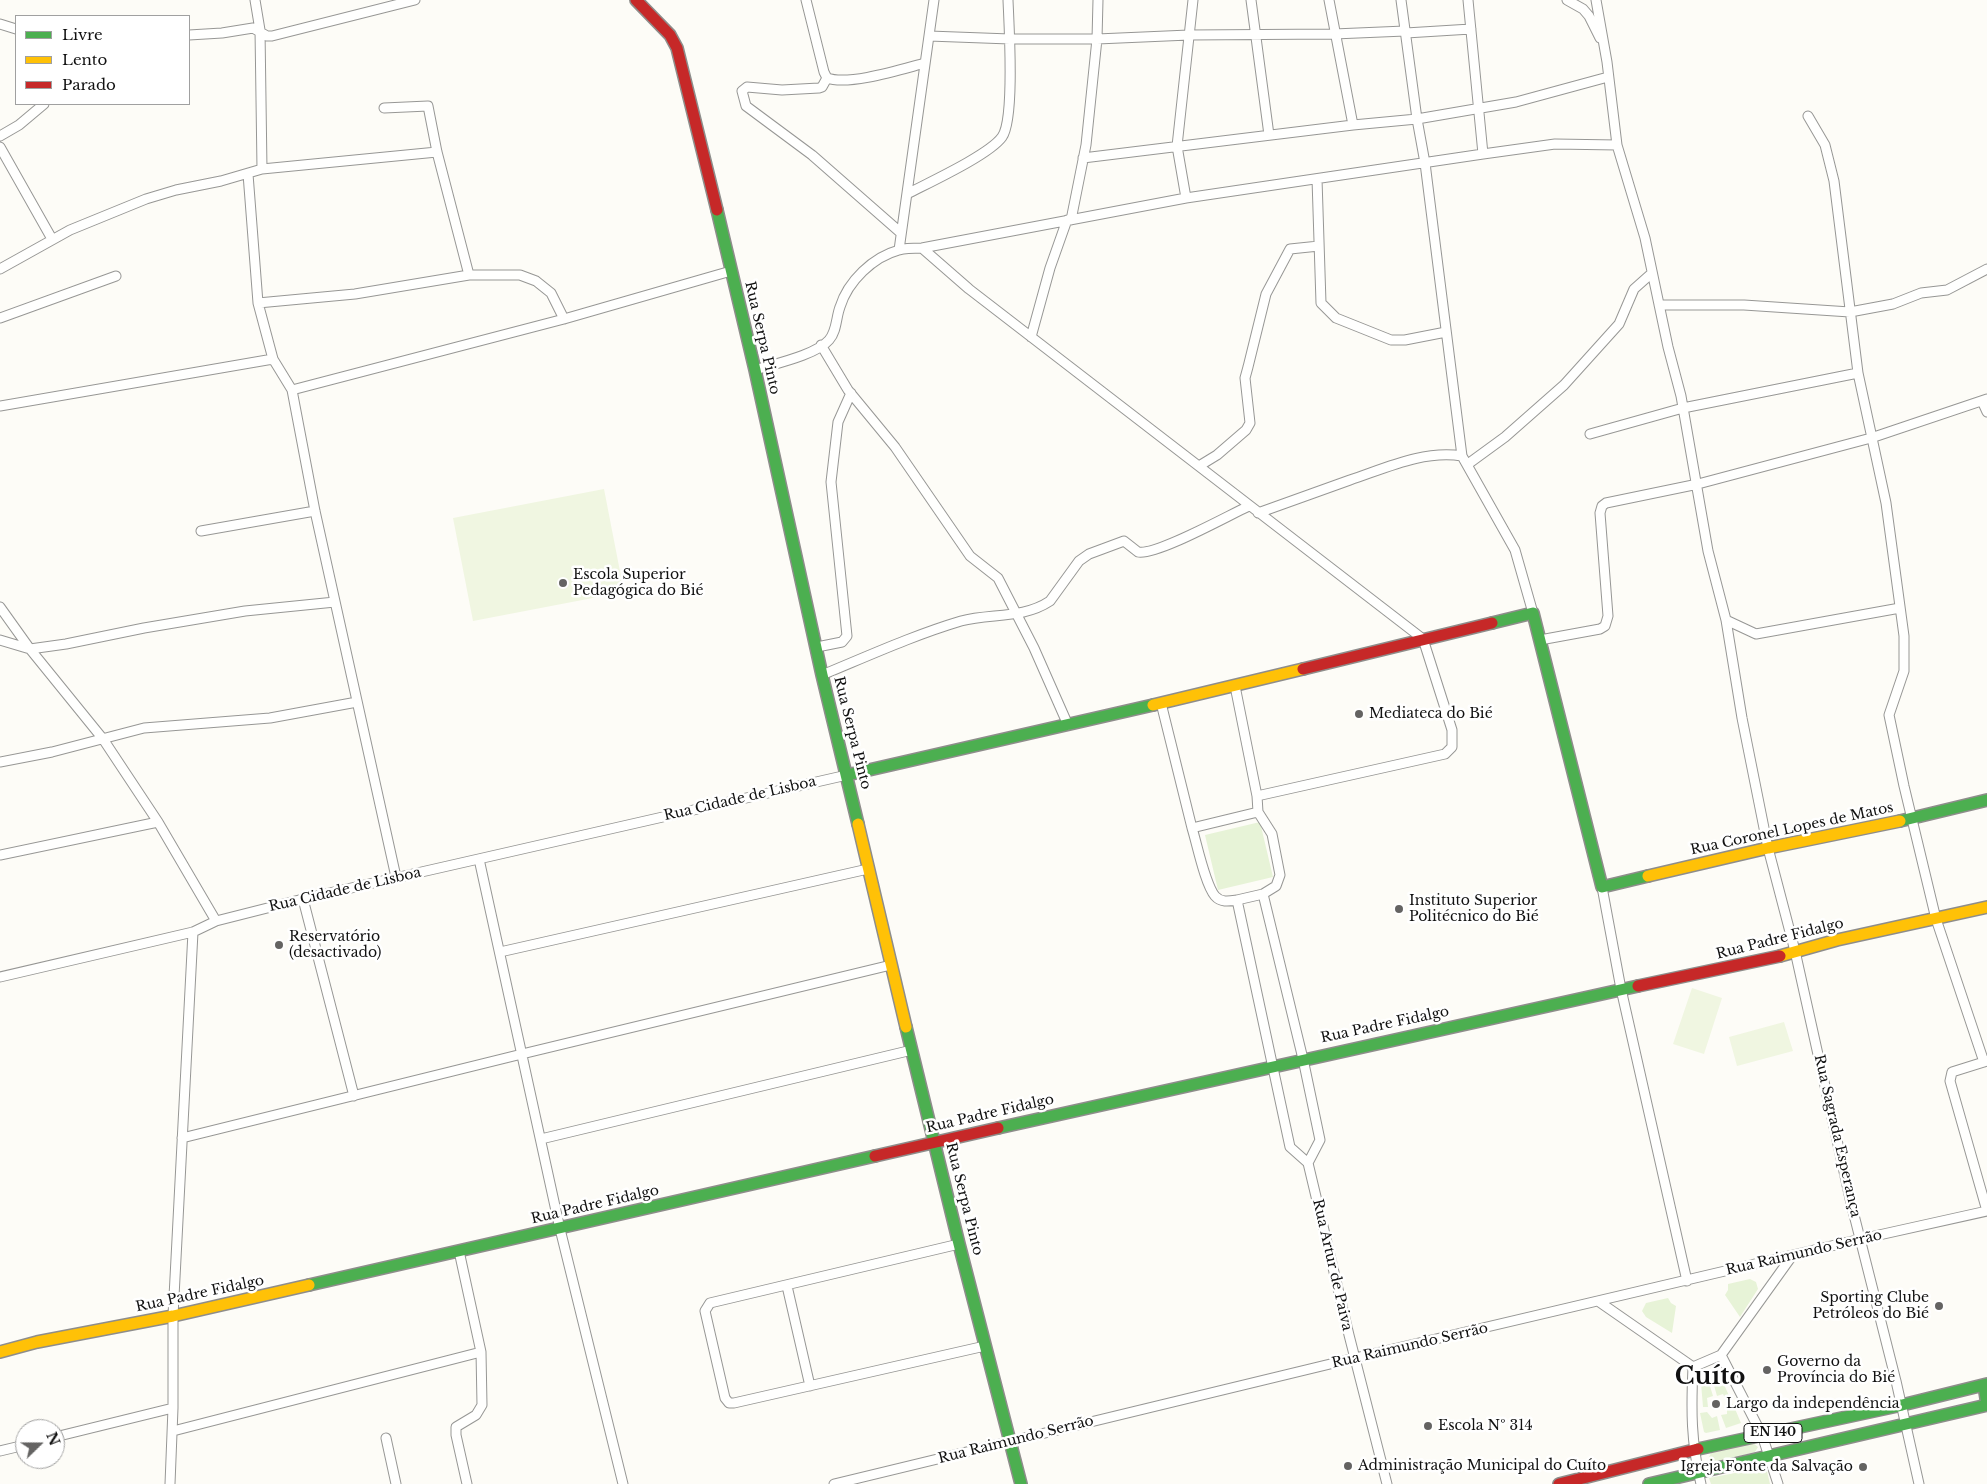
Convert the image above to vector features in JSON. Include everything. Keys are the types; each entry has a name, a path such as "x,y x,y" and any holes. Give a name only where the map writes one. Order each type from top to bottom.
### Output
{"street":[{"path":"255,0 260,30 262,168"},
{"path":"190,35 222,33 253,28 260,30 268,36 272,36 415,0"},
{"name":"Rua Serpa Pinto","path":"636,0 670,35 677,48 755,370 822,675 868,870 959,1244 1021,1484"},
{"path":"806,0 827,78"},
{"path":"899,250 934,0"},
{"path":"907,194 958,167 996,144 1003,136 1009,113 1010,39 1008,0"},
{"path":"1031,337 1050,268 1069,220 1083,158 1097,39 1098,0"},
{"path":"1186,198 1177,146 1193,0"},
{"path":"1251,0 1269,135"},
{"path":"1329,0 1334,34 1353,125"},
{"path":"1401,0 1465,460 1515,550 1533,613 1602,887 1621,989 1687,1281"},
{"path":"1468,0 1483,154"},
{"path":"1567,0 1583,9 1589,16 1594,29 1602,41"},
{"path":"1596,0 1602,41"},
{"path":"0,24 15,29"},
{"path":"929,36 1010,39 1097,39 1188,35 1334,34 1471,29"},
{"name":"Rua Sagrada Esperança","path":"1602,41 1607,62 1617,145 1645,238 1683,408 1698,484 1708,551 1726,620 1742,718 1768,848 1795,951 1919,1484"},
{"path":"827,78 869,77 926,63"},
{"path":"1083,158 1479,110 1608,77"},
{"path":"827,78 819,88 782,90 747,87 742,91 742,96 746,106 812,155 901,234"},
{"path":"0,136 19,125 43,105"},
{"path":"384,108 428,106 437,152 469,275"},
{"path":"1808,116 1825,145 1834,181 1858,373 1886,503 1904,636 1904,670 1889,715 1936,919 1985,1061 1952,1072 1950,1081 1987,1211"},
{"path":"755,370 806,354 829,340 846,291 862,271 899,250 922,248 1186,198 1483,154 1555,144 1617,145"},
{"path":"0,146 52,239"},
{"path":"0,269 52,239 146,199 176,190 221,181 262,168 437,152"},
{"path":"248,174 258,303 273,359 292,390 315,511 396,877"},
{"path":"1317,179 1320,301 1336,318 1392,340 1405,340 1446,332"},
{"path":"1198,466 1217,454 1246,430 1250,423 1246,378 1266,294 1290,249 1319,246"},
{"path":"922,248 968,289 1422,639 1452,730 1452,747 1446,754 1257,796"},
{"path":"1659,305 1744,305 1850,312 1893,304 1931,290 1942,291 1987,269"},
{"path":"292,390 564,319 731,271"},
{"path":"1465,460 1505,437 1564,385 1619,324 1634,289 1652,273"},
{"path":"258,303 355,294 469,275 520,275 536,281 551,293 564,319"},
{"path":"0,318 116,276"},
{"path":"821,345 851,393 895,447 970,556 998,578 1017,614 1068,725"},
{"path":"0,406 273,359"},
{"path":"1590,434 1683,408 1858,373"},
{"path":"817,648 842,642 847,636 830,482 838,422 851,393"},
{"path":"1540,640 1600,629 1605,626 1608,616 1600,513 1602,506 1606,502 1698,484 1871,438 1985,400 1987,412"},
{"path":"1258,513 1404,461 1449,454 1465,460"},
{"path":"822,675 898,643 960,622 980,617 1017,614 1044,606 1050,601 1079,561 1089,554 1124,541 1138,552 1148,552 1184,538 1249,506"},
{"path":"201,531 315,511"},
{"path":"0,640 30,649 245,611 335,602"},
{"path":"0,607 30,649 103,739 158,822 216,921"},
{"path":"1726,620 1756,634 1900,608"},
{"path":"847,775 1235,686 1533,613"},
{"path":"1161,703 1192,828 1209,884 1216,897 1225,901 1237,900 1263,894 1276,886 1280,875 1272,834 1258,812 1257,796 1235,686"},
{"path":"0,762 52,752 150,727 270,718 357,702"},
{"name":"Rua Cidade de Lisboa","path":"0,977 193,932 216,921 303,899 847,775"},
{"name":"Rua Coronel Lopes de Matos","path":"1602,887 1987,800"},
{"path":"1192,828 1258,812"},
{"path":"0,856 158,822"},
{"path":"479,859 560,1228 622,1484"},
{"path":"500,952 868,870"},
{"path":"1237,900 1290,1147 1308,1163 1320,1140 1303,1058 1263,894"},
{"path":"303,899 354,1096"},
{"name":"Rua Padre Fidalgo","path":"0,1352 37,1342 172,1316 1303,1058 1621,989 1767,960 1837,940 1987,907"},
{"path":"170,1484 174,1408 172,1316 193,932"},
{"path":"182,1138 891,965"},
{"path":"541,1139 912,1050"},
{"name":"Rua Artur de Paiva","path":"1308,1163 1387,1484"},
{"name":"Rua Raimundo Serrão","path":"834,1484 1355,1358 1987,1211"},
{"path":"959,1244 710,1304 706,1307 705,1311 725,1398 729,1403 734,1403 985,1346"},
{"path":"459,1251 481,1352 482,1405 476,1415 456,1427 456,1435 467,1484"},
{"path":"1693,1367 1721,1355 1792,1256"},
{"path":"787,1286 810,1386"},
{"path":"1598,1302 1693,1367"},
{"path":"173,1431 481,1352"},
{"path":"1721,1355 1762,1435 1778,1484"},
{"path":"1693,1367 1690,1414 1694,1450 1701,1484"},
{"path":"1985,1384 1987,1404"},
{"name":"EN 140","path":"1559,1484 1694,1450 1902,1405 1985,1384"},
{"path":"1958,1391 1962,1410"},
{"name":"EN 140","path":"1649,1484 1987,1404"},
{"path":"65,1435 174,1408"},
{"path":"386,1438 396,1484"},
{"path":"0,1451 15,1447"}],"green space":[{"path":"604,489 624,592 473,621 453,518"},
{"path":"1260,822 1273,877 1218,890 1205,835"},
{"path":"1692,988 1722,998 1704,1054 1673,1044"},
{"path":"1784,1022 1793,1051 1737,1066 1729,1037"},
{"path":"1750,1279 1756,1282 1758,1289 1740,1317 1725,1295 1728,1290 1728,1284"},
{"path":"1668,1298 1676,1306 1672,1333 1646,1317 1642,1311 1646,1303"},
{"path":"1716,1378 1721,1378 1731,1400 1727,1402 1723,1394 1717,1396 1713,1382"},
{"path":"1705,1381 1709,1383 1713,1396 1707,1398 1708,1407 1703,1407 1701,1383"},
{"path":"1733,1404 1741,1423 1726,1428 1721,1415 1727,1414 1727,1407"},
{"path":"1707,1412 1712,1418 1717,1416 1720,1430 1704,1432 1700,1413"},
{"path":"1753,1443 1758,1447 1755,1452 1714,1463 1708,1459 1711,1453"},
{"path":"1766,1467 1770,1484 1711,1484 1709,1478"}],"traffic: fast":[{"path":"717,210 755,370 822,675 858,824"},
{"path":"1492,623 1533,613 1602,887 1648,876"},
{"path":"847,775 1153,705"},
{"path":"1900,821 1987,800"},
{"path":"998,1128 1638,986"},
{"path":"906,1027 959,1244 1021,1484"},
{"path":"309,1285 875,1156"},
{"path":"1698,1449 1902,1405 1987,1384"},
{"path":"1649,1484 1987,1405 1984,1385"}],"traffic: slow":[{"path":"1153,705 1303,669"},
{"path":"1648,876 1768,848 1900,821"},
{"path":"858,824 906,1027"},
{"path":"1780,956 1837,940 1987,907"},
{"path":"0,1352 37,1342 173,1316 309,1285"}],"traffic: jam":[{"path":"636,0 670,35 677,48 717,210"},
{"path":"1303,669 1492,623"},
{"path":"1638,986 1780,956"},
{"path":"875,1156 998,1128"},
{"path":"1559,1484 1698,1449"}],"place":[{"name":"Escola Superior Pedagógica do Bié","path":"563,583"},
{"name":"Mediateca do Bié","path":"1359,714"},
{"name":"Instituto Superior Politécnico do Bié","path":"1399,909"},
{"name":"Reservatório (desactivado)","path":"279,945"},
{"name":"Sporting Clube Petróleos do Bié","path":"1939,1306"},
{"name":"Governo da Província do Bié","path":"1767,1370"},
{"name":"Largo da independência","path":"1716,1404"},
{"name":"Escola Nº 314","path":"1428,1426"},
{"name":"Administração Municipal do Cuíto","path":"1348,1466"},
{"name":"Igreja Fonte da Salvação","path":"1863,1467"}],"district":[{"name":"Cuíto","path":"1710,1377"}]}
